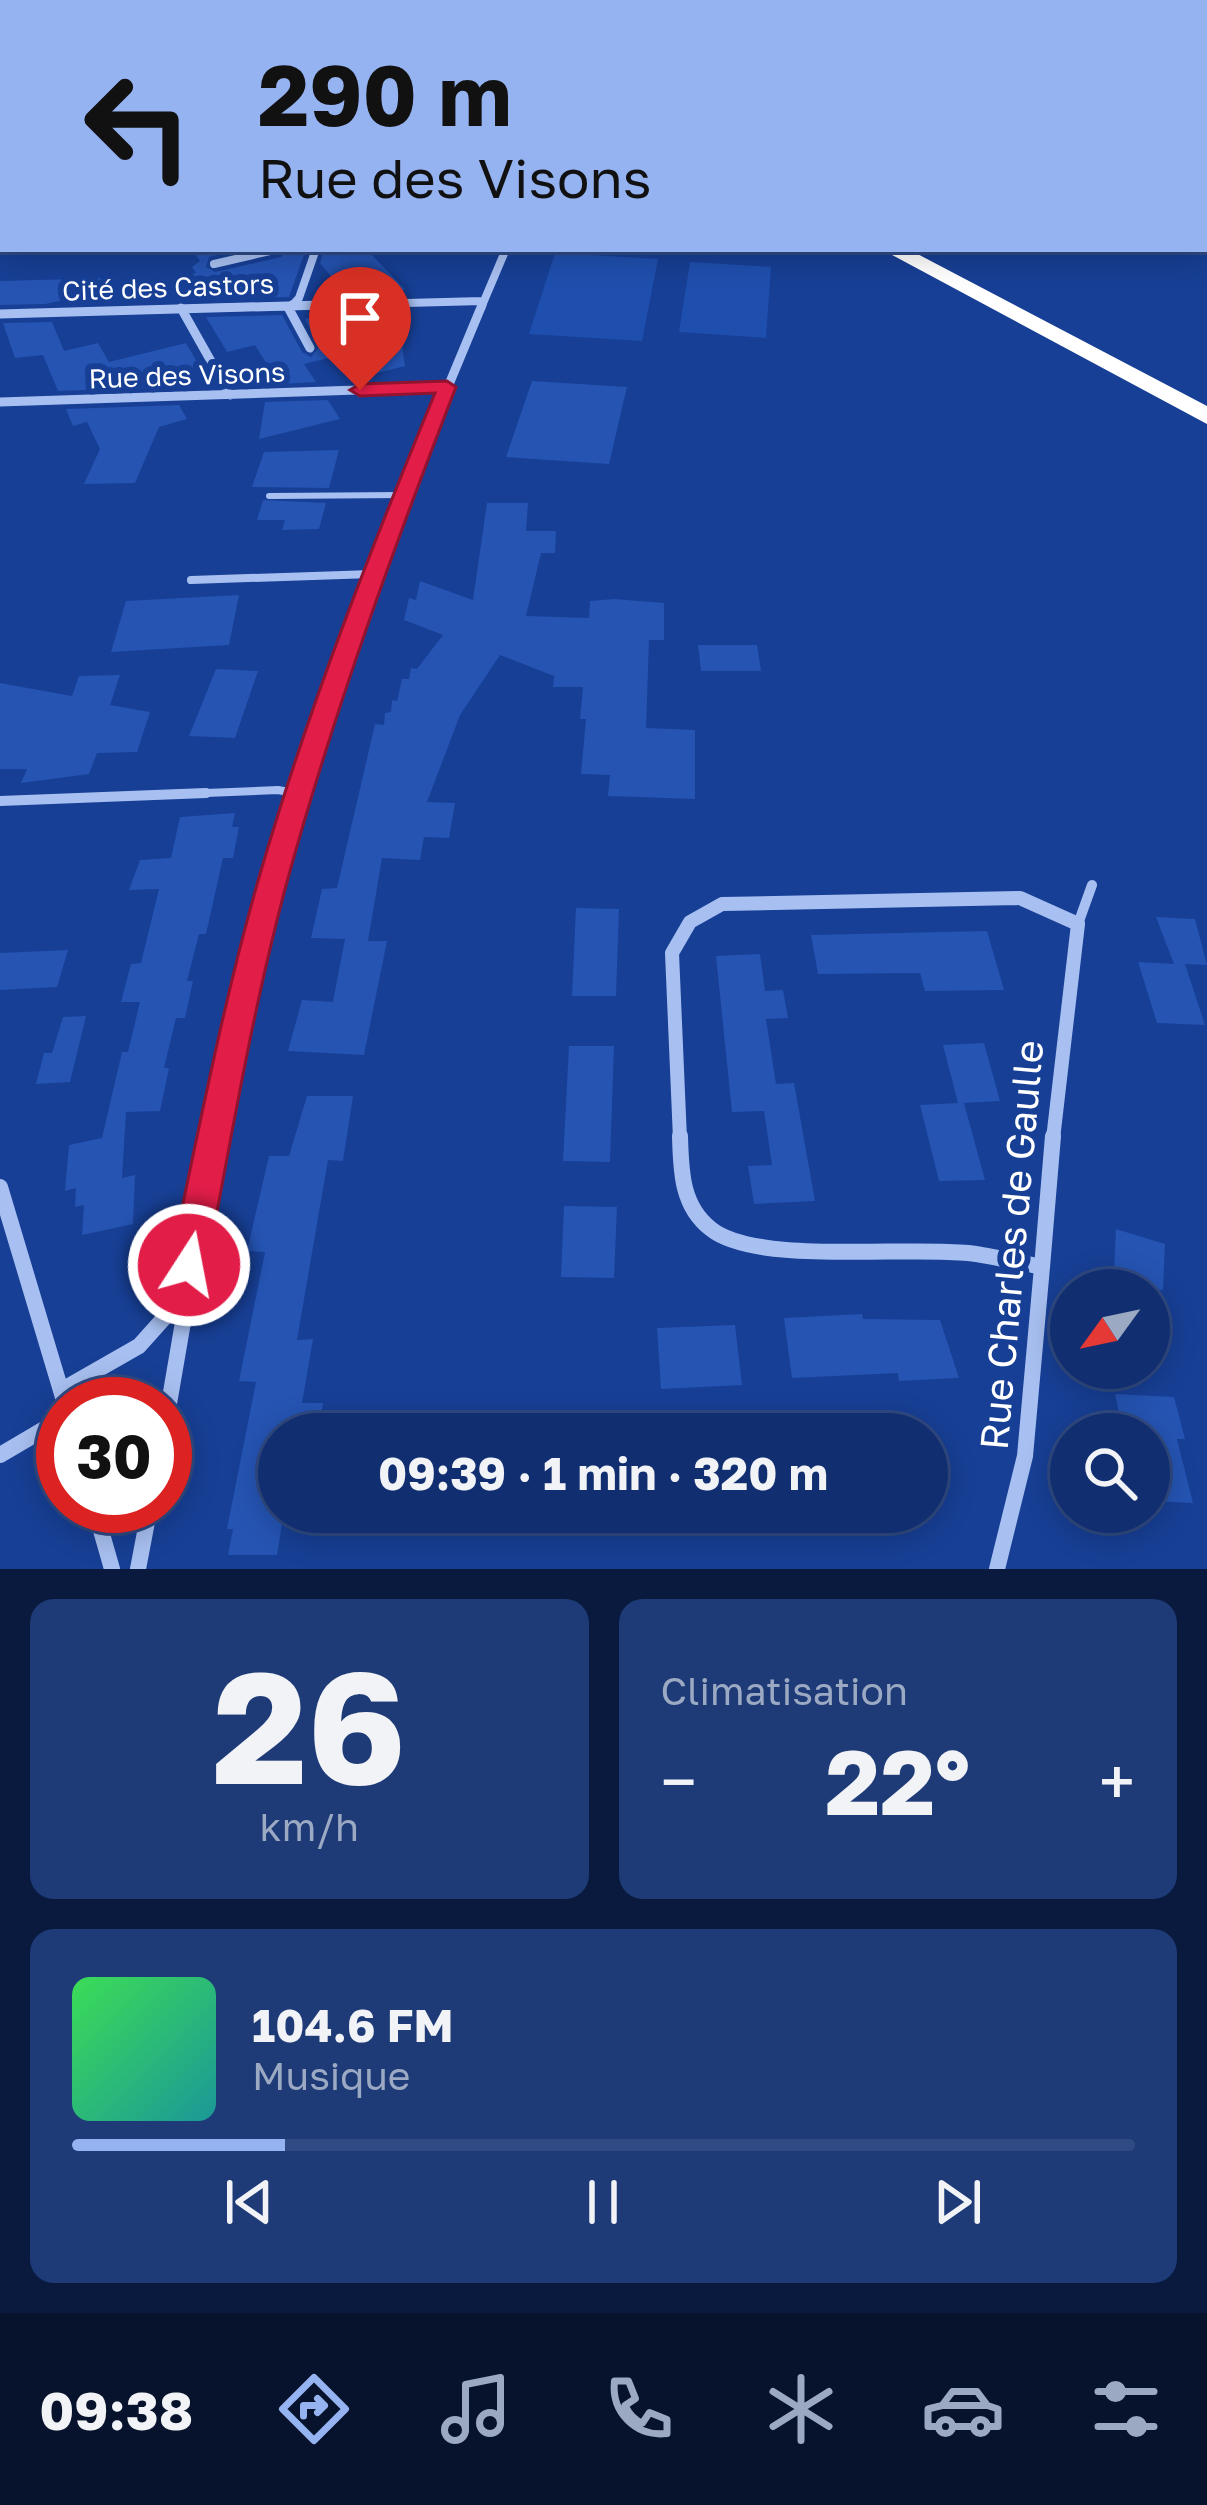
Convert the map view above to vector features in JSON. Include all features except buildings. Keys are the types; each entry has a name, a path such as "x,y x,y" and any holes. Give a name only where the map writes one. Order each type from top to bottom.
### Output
{"highway":[{"path":"898,252 1207,416"},
{"path":"928,252 1207,397"}],"street":[{"path":"214,264 266,252"},
{"path":"310,348 289,309 315,252"},
{"path":"174,1377 182,1298 236,1033 300,794 372,574 505,252"},
{"name":"Cité des Castors","path":"0,314 482,301"},
{"path":"181,308 230,395"},
{"name":"Rue des Visons","path":"0,402 447,387"},
{"path":"1042,1267 967,1253 804,1248 767,1252 731,1243 706,1226 682,1187 672,953 680,930 702,910 722,904 1021,898 1078,924"},
{"name":"Rue Charles de Gaulle","path":"998,1569 1018,1512 1038,1356 1059,1064 1078,924"},
{"path":"0,1187 58,1377"},
{"path":"93,1377 139,1346 182,1298"},
{"path":"0,1455 36,1434"},
{"path":"102,1533 112,1569"},
{"path":"138,1569 145,1533"}],"lane":[{"path":"269,496 402,495"},
{"path":"191,580 372,574"},
{"path":"0,801 278,790 300,794"},
{"path":"1078,924 1092,884"}],"shaded area":[{"path":"555,253 658,259 642,341 529,334"},
{"path":"690,262 771,267 766,338 679,332"}],"route":[{"path":"189,1265 236,1033 275,873 354,620 447,387 360,390"}]}
